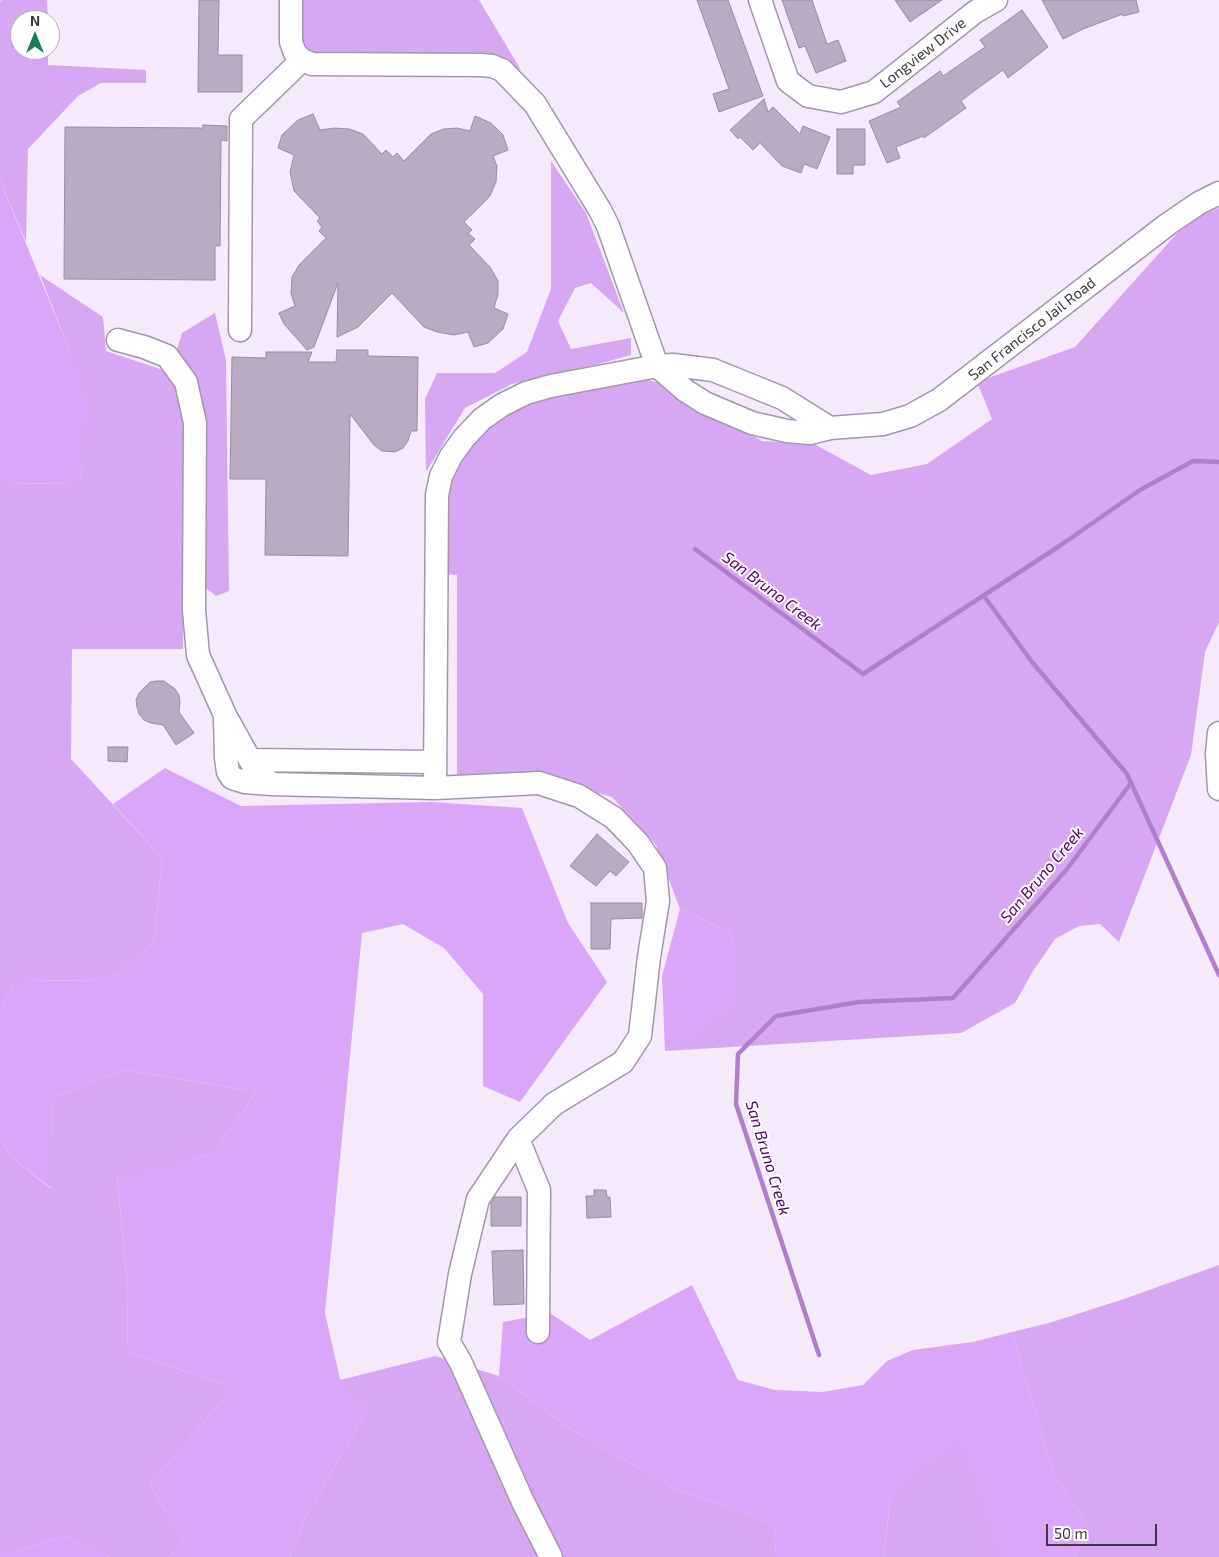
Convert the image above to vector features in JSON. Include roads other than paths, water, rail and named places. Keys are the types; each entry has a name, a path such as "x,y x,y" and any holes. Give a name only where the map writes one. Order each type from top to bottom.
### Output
{"street":[{"path":"291,0 291,42 295,52 302,60 312,64 481,65 492,66 502,70 535,104 600,210 608,226 657,366"},
{"name":"Longview Drive","path":"760,0 788,81 808,96 841,102 874,92 972,6 996,0"},
{"path":"240,330 240,119 302,60"},
{"name":"San Francisco Jail Road","path":"657,366 686,391 705,403 752,423 787,431 810,433 830,428 883,424 910,416 939,400 1168,224 1199,203 1219,193"},
{"path":"118,340 144,347 166,356 186,382 195,423 194,610 198,655 225,715 255,769 271,784"},
{"path":"435,788 437,495 441,476 451,456 464,438 482,420 502,405 526,393 551,386 657,366 673,365 713,370 782,398 830,428"},
{"path":"225,715 226,758 228,772 232,778 245,782 271,784 435,788 539,783 579,796 614,818 638,843 655,868 658,901 649,957 640,1036 623,1062 554,1104 518,1139 478,1198 460,1274 449,1342 461,1363 523,1502 552,1557"},
{"path":"1219,733 1217,754 1219,789"},
{"path":"250,760 435,762"},
{"path":"518,1139 539,1190 538,1332"}],"waterway":[{"name":"San Bruno Creek","path":"695,549 863,674 1061,545 1140,490 1193,461 1219,462"},
{"name":"San Bruno Creek","path":"984,596 1032,662 1127,774 1219,975"},
{"name":"San Bruno Creek","path":"819,1355 736,1104 738,1054 776,1016 859,1002 953,998 1067,869 1131,783"}]}
